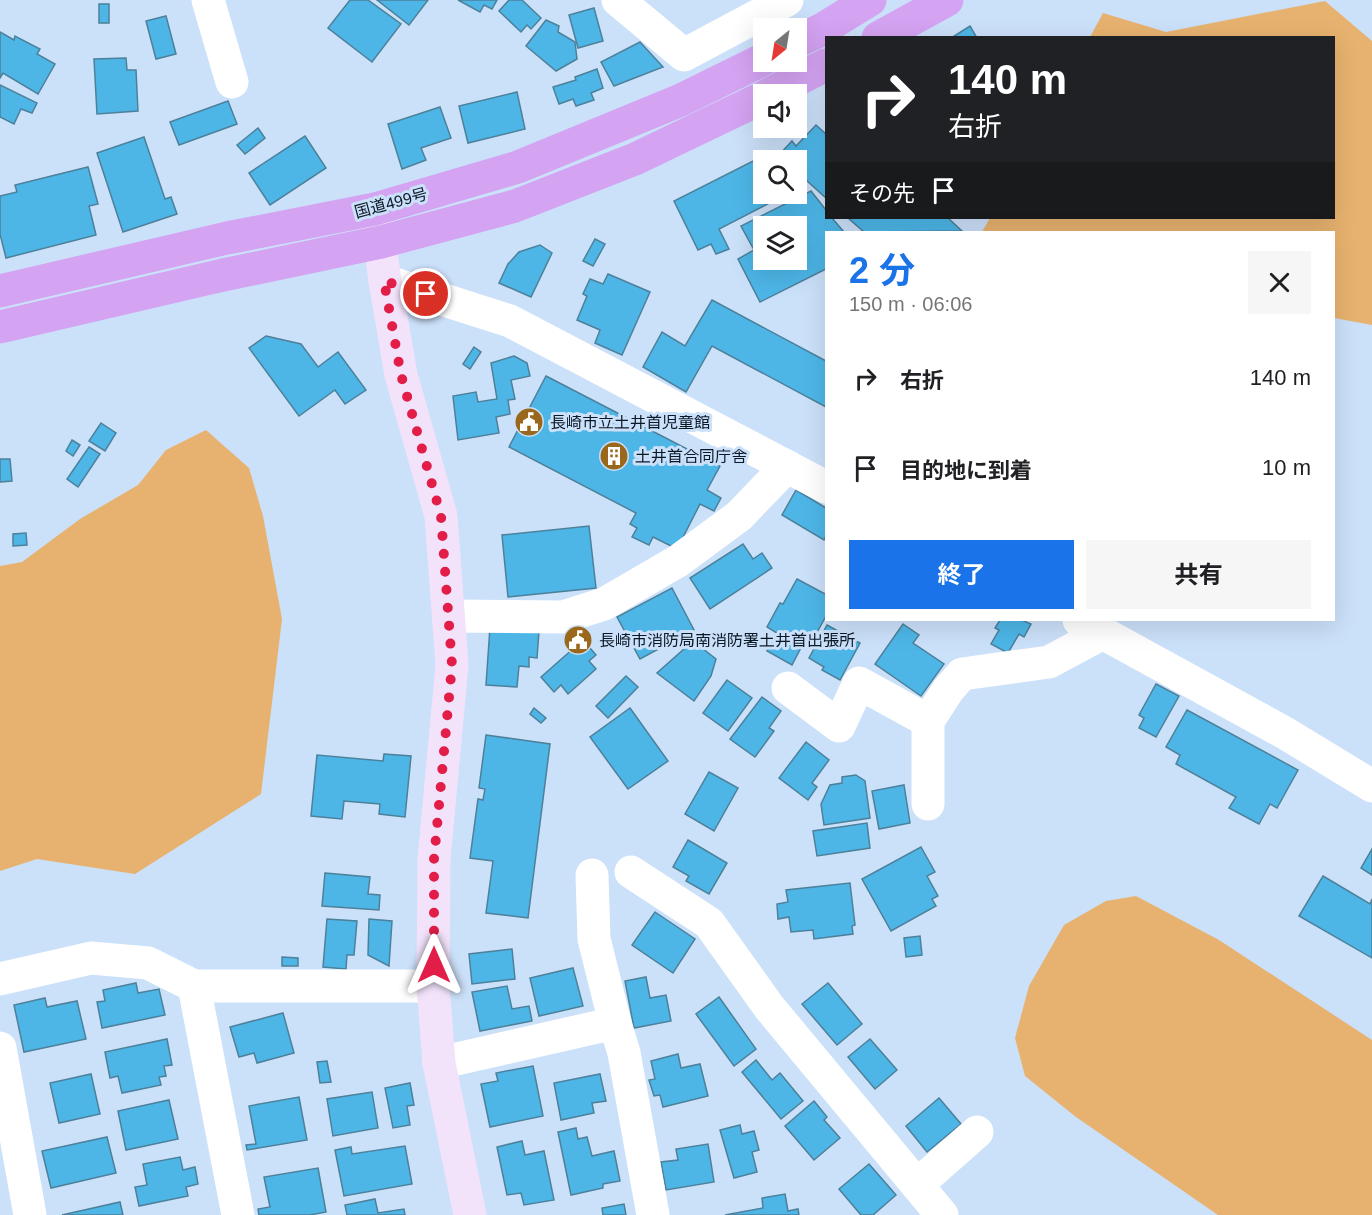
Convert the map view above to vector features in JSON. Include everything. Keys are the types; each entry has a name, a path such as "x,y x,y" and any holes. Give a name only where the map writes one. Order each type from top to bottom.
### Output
{"highway":[{"path":"809,36 870,0"},
{"path":"882,36 947,0"},
{"name":"国道499号","path":"0,291 227,238 375,208 518,167 681,100 753,64"},
{"path":"789,84 825,66"},
{"name":"国道499号","path":"0,327 223,275 381,242 515,206 635,159 753,102"}],"street":[{"path":"208,0 232,82"},
{"path":"618,0 684,56 788,0 809,36"},
{"path":"375,208 384,281 401,375 441,516 452,665 434,859 434,986 439,1063 470,1215"},
{"path":"384,281 510,321 825,486"},
{"path":"449,616 563,617 604,604 678,561 739,516 787,466"},
{"path":"928,804 928,721 948,690 962,674 1049,662 1091,626 1285,733 1372,786"},
{"path":"788,688 839,726 859,683 928,721"},
{"path":"631,872 709,923 769,1007 942,1215"},
{"path":"592,875 594,939 624,1053 653,1215"},
{"path":"0,979 91,958 148,963 194,986 434,986"},
{"path":"194,986 238,1215"},
{"path":"439,1063 615,1023"},
{"path":"0,1048 12,1180 30,1215"},
{"path":"917,1185 977,1132"}],"shaded area":[{"path":"1325,1 1372,41 1372,325 1335,318 1335,231 983,231 989,219 1335,219 1335,36 1091,36 1103,13 1166,32"},
{"path":"206,430 249,468 263,516 282,619 261,794 135,874 37,859 0,871 0,566 22,562 80,519 138,485 166,450"},
{"path":"1136,896 1219,940 1372,1040 1372,1215 1218,1215 1076,1117 1025,1076 1015,1038 1029,986 1064,925 1106,901"}],"building":[{"path":"350,0 368,0 401,24 372,62 328,28"},
{"path":"377,0 428,0 409,25"},
{"path":"458,0 497,0 492,9 484,5 480,12"},
{"path":"509,0 522,0 541,18 531,29 527,25 521,32 499,11"},
{"path":"99,4 109,4 109,23 99,23"},
{"path":"594,8 603,41 578,48 569,15"},
{"path":"166,16 176,54 156,59 146,21"},
{"path":"546,20 559,26 558,32 575,42 577,59 556,71 526,46"},
{"path":"970,26 976,36 954,36"},
{"path":"0,32 14,40 15,36 40,49 37,54 55,64 38,94 3,73 0,78"},
{"path":"640,42 663,67 614,86 601,62"},
{"path":"126,58 127,70 136,70 138,111 97,114 94,59"},
{"path":"597,69 603,88 591,93 594,100 576,106 573,99 559,104 553,87 576,80 575,77"},
{"path":"0,85 37,103 32,113 21,109 14,124 0,117"},
{"path":"517,92 525,129 468,143 459,106"},
{"path":"228,101 237,124 179,145 170,122"},
{"path":"440,107 451,138 421,148 426,160 402,169 388,124"},
{"path":"816,125 825,133 825,197 807,181 807,150 784,150 792,141 796,146 804,138 807,138 807,134"},
{"path":"258,128 265,138 245,154 237,145"},
{"path":"305,136 326,168 270,205 249,173"},
{"path":"144,137 165,199 171,197 177,214 123,232 97,153"},
{"path":"753,161 753,204 767,204 719,229 729,249 716,254 711,244 698,250 674,201"},
{"path":"88,167 98,204 89,206 96,235 6,258 0,234 0,196 17,192 15,185"},
{"path":"811,191 825,209 825,219 833,219 843,231 825,231 825,270 760,302 738,259 753,251 753,270 807,270 807,216 761,216 785,204 807,204 807,193"},
{"path":"849,219 949,219 962,231 863,231"},
{"path":"753,220 753,248 741,226"},
{"path":"595,239 605,244 593,266 583,261"},
{"path":"540,245 552,253 531,297 499,283 508,264 519,252"},
{"path":"608,274 650,292 622,355 595,343 600,330 577,320 587,296 583,294 590,279 603,284"},
{"path":"712,300 825,360 825,406 712,346 686,392 643,367 662,332 685,346"},
{"path":"266,336 301,344 318,367 338,352 366,390 345,404 335,390 299,416 249,348"},
{"path":"474,347 481,352 470,369 463,364"},
{"path":"514,356 527,363 530,376 511,380 515,399 508,400 510,414 496,417 499,433 458,440 453,396 476,392 478,402 497,399 491,363"},
{"name":"土井首合同庁舎","path":"546,376 720,466 707,490 721,498 714,511 700,504 677,549 653,537 649,545 632,537 637,528 630,524 636,513 509,447"},
{"path":"101,423 116,433 105,451 89,441"},
{"path":"72,440 80,445 73,456 66,451"},
{"path":"89,447 100,454 78,487 67,479"},
{"path":"0,459 10,459 12,481 0,482"},
{"path":"796,490 825,507 824,540 782,515"},
{"path":"589,526 596,588 508,597 502,535"},
{"path":"26,533 27,545 13,546 13,534"},
{"path":"743,544 753,559 762,553 772,568 710,609 690,578"},
{"path":"797,579 825,594 825,618 809,647 803,644 792,665 767,651 777,633 767,627 780,603 783,604"},
{"path":"672,588 694,630 640,659 617,617"},
{"path":"999,621 1024,621 1031,624 1024,637 1019,634 1008,653 991,644 999,630 995,628"},
{"path":"903,624 919,635 913,643 944,664 921,696 875,664"},
{"path":"827,625 860,643 840,680 822,670 824,667 809,658"},
{"path":"490,627 539,631 537,658 529,657 529,667 519,666 517,687 486,685"},
{"path":"583,640 596,655 589,661 596,669 568,694 561,685 554,692 541,677"},
{"path":"693,641 716,659 711,676 694,701 657,673"},
{"path":"626,676 638,687 608,718 596,706"},
{"path":"727,680 752,698 728,731 703,713"},
{"path":"1156,684 1179,696 1156,737 1139,728 1144,718 1139,715"},
{"path":"762,697 781,711 769,728 774,731 755,757 730,739"},
{"path":"534,708 546,718 541,723 530,714"},
{"path":"630,708 668,761 628,789 590,737"},
{"path":"1187,710 1298,770 1277,808 1270,804 1259,824 1229,808 1236,797 1176,764 1180,755 1166,747"},
{"path":"486,735 550,744 528,918 486,913 493,861 470,858 478,799 483,800 485,789 479,788"},
{"path":"806,742 829,760 812,783 817,787 808,800 779,778"},
{"path":"384,754 411,756 405,817 379,814 380,804 344,801 342,819 311,816 317,755 383,761"},
{"path":"709,772 738,788 714,831 685,814"},
{"path":"856,775 865,781 870,818 824,825 821,804 830,785 842,783 842,777"},
{"path":"904,785 910,823 879,829 872,791"},
{"path":"867,823 870,848 817,856 813,831"},
{"path":"688,840 727,863 709,894 686,881 689,876 673,867"},
{"path":"921,847 935,872 927,876 938,896 932,899 936,906 891,931 862,879"},
{"path":"1372,849 1372,875 1361,868"},
{"path":"325,873 370,877 368,894 380,895 379,910 322,906"},
{"path":"1323,876 1370,904 1372,899 1372,958 1299,916"},
{"path":"850,883 855,925 852,926 853,934 814,939 813,930 791,932 789,917 778,919 777,904 788,902 786,890"},
{"path":"655,912 695,939 673,973 632,945"},
{"path":"327,919 357,921 354,955 347,955 346,969 323,967"},
{"path":"369,919 392,921 389,966 368,955"},
{"path":"920,936 922,955 906,957 904,938"},
{"path":"512,949 515,979 472,984 469,954"},
{"path":"282,957 298,958 298,966 282,966"},
{"path":"573,968 583,1006 539,1016 530,978"},
{"path":"646,977 650,998 666,995 671,1021 634,1028 625,981"},
{"path":"136,983 138,993 159,989 165,1015 102,1028 97,1002 105,1001 103,990"},
{"path":"828,983 862,1024 837,1045 802,1004"},
{"path":"507,986 512,1009 529,1006 532,1021 480,1031 472,992"},
{"path":"719,997 756,1049 734,1066 696,1014"},
{"path":"45,998 47,1007 77,1001 86,1039 24,1052 14,1005"},
{"path":"283,1013 294,1053 257,1063 254,1053 239,1057 230,1027"},
{"path":"167,1039 172,1065 164,1066 166,1076 159,1077 161,1085 122,1093 118,1076 110,1078 105,1052"},
{"path":"870,1039 897,1070 875,1089 848,1057"},
{"path":"678,1054 681,1068 700,1064 708,1096 663,1107 660,1095 654,1096 649,1080 655,1079 651,1061"},
{"path":"756,1060 772,1080 780,1073 803,1101 781,1119 742,1072"},
{"path":"327,1061 331,1082 320,1083 317,1062"},
{"path":"533,1066 543,1116 490,1127 481,1084 498,1081 496,1073"},
{"path":"91,1074 100,1114 59,1123 50,1083"},
{"path":"600,1074 606,1101 592,1103 594,1113 561,1120 554,1083"},
{"path":"410,1083 414,1105 407,1106 410,1125 393,1128 385,1088"},
{"path":"372,1092 378,1128 333,1136 327,1099"},
{"path":"299,1097 307,1140 247,1150 246,1145 256,1144 249,1106"},
{"path":"939,1098 961,1124 927,1152 906,1126"},
{"path":"169,1100 178,1139 126,1150 118,1111"},
{"path":"814,1101 827,1117 824,1120 840,1138 814,1160 785,1126"},
{"path":"740,1125 742,1134 754,1131 759,1150 752,1152 757,1172 734,1178 720,1130"},
{"path":"576,1128 578,1139 587,1137 592,1156 614,1151 620,1181 603,1184 603,1188 571,1195 558,1132"},
{"path":"107,1137 116,1173 51,1188 42,1151"},
{"path":"522,1141 525,1155 544,1151 554,1200 524,1205 521,1193 507,1195 497,1147"},
{"path":"708,1144 714,1182 666,1190 661,1162 678,1160 676,1149"},
{"path":"405,1146 412,1184 344,1196 335,1150 351,1147 352,1154"},
{"path":"180,1157 183,1170 195,1167 198,1184 186,1187 188,1196 139,1206 135,1187 147,1185 143,1164"},
{"path":"869,1164 896,1195 873,1215 861,1215 839,1189"},
{"path":"318,1168 326,1212 310,1215 259,1215 258,1209 270,1207 264,1177"},
{"path":"785,1194 788,1211 798,1209 799,1215 725,1215 763,1208 762,1198"},
{"path":"375,1199 378,1213 404,1209 405,1215 347,1215 345,1205"},
{"path":"120,1202 123,1215 62,1215"},
{"path":"624,1204 626,1215 603,1215 602,1208"}],"place":[{"name":"長崎市立土井首児童館","path":"529,422"},
{"name":"土井首合同庁舎","path":"614,456"},
{"name":"長崎市消防局南消防署土井首出張所","path":"578,640"}],"route":[{"path":"426,294 384,281 401,375 441,516 450,632 452,665 434,859 434,965"}]}
